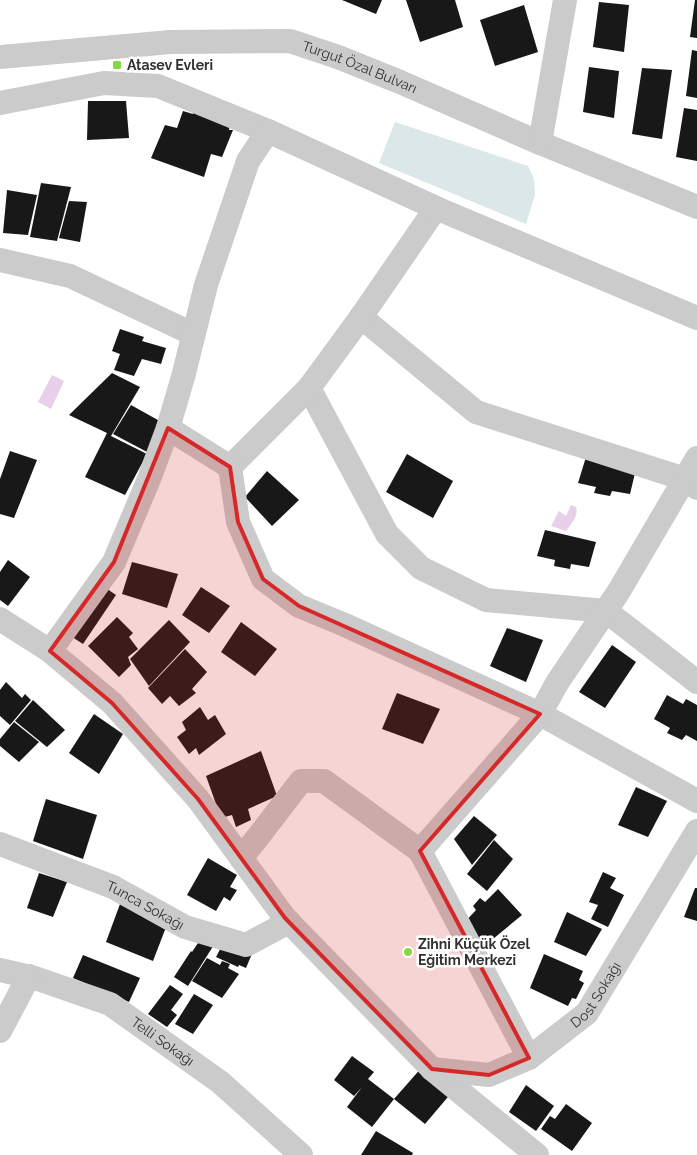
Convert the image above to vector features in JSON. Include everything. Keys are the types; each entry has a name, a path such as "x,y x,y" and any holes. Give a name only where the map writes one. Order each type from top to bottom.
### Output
{"street":[{"path":"540,143 565,0"},
{"name":"Turgut Özal Bulvarı","path":"0,57 171,42 290,41 338,57 400,82 540,143 697,207"},
{"path":"0,103 104,83 158,86 268,131 436,208 697,318"},
{"path":"50,651 114,562 149,479 168,428 206,285 248,161 268,131"},
{"path":"230,467 309,388 436,208"},
{"path":"0,260 70,276 193,334"},
{"path":"360,317 476,412 691,484"},
{"path":"309,388 387,534 421,568 486,600 606,611 697,682"},
{"path":"168,428 230,467 238,522 263,579 299,606 540,714 697,801"},
{"path":"420,851 540,714 557,684 691,484 697,458"},
{"path":"0,619 50,651 112,703 198,799 289,922 432,1069 537,1155"},
{"path":"241,858 301,781 324,781 420,851 529,1058"},
{"name":"Dost Sokağı","path":"432,1069 489,1075 529,1058 587,1013 697,831"},
{"name":"Tunca Sokağı","path":"0,844 113,887 185,927 246,945 289,922"},
{"name":"Telli Sokağı","path":"0,970 29,976 110,1004 220,1082 301,1155"},
{"path":"0,1031 29,976"}],"highlighted area":[{"path":"168,428 230,467 238,522 263,579 299,606 540,714 420,851 529,1058 489,1075 432,1069 285,918 198,799 112,703 50,651 114,562"}],"shaded area":[{"path":"395,122 528,166 534,179 535,195 526,224 379,163"},
{"path":"52,375 64,381 51,409 38,402"},
{"path":"571,505 576,507 577,510 574,520 566,531 551,526 559,511 566,516"}],"building":[{"path":"342,0 382,0 376,14"},
{"path":"406,0 455,0 463,27 420,42"},
{"path":"695,0 697,0 697,38 690,37"},
{"path":"599,2 629,5 624,52 593,47"},
{"path":"524,5 538,52 495,66 480,20"},
{"path":"692,50 697,51 697,98 686,96"},
{"path":"589,67 619,71 614,118 583,112"},
{"path":"642,68 672,70 662,139 632,134"},
{"path":"88,101 126,101 129,138 87,140"},
{"path":"194,108 230,125 229,130 233,130 222,157 211,154 204,177 151,158 165,125 177,128 183,111 193,114"},
{"path":"684,108 697,110 697,161 676,157"},
{"path":"41,183 71,187 57,241 30,237"},
{"path":"7,190 37,195 28,235 3,233"},
{"path":"69,201 87,202 80,242 59,238"},
{"path":"120,329 144,337 142,341 166,348 161,364 142,359 134,376 114,370 120,354 112,351"},
{"path":"112,373 140,387 111,436 147,454 125,495 85,477 107,433 69,415"},
{"path":"131,405 165,424 149,453 113,434"},
{"path":"10,451 37,460 14,518 0,514 0,479"},
{"path":"407,454 453,481 433,518 386,492"},
{"path":"586,457 636,469 630,494 612,491 610,496 594,493 596,487 578,483"},
{"path":"267,471 299,500 272,526 245,497"},
{"path":"545,530 596,542 589,567 571,564 570,569 554,566 555,560 537,556"},
{"path":"8,560 30,577 8,606 0,600 0,572"},
{"path":"132,562 178,574 167,608 122,594"},
{"path":"100,584 116,595 83,644 66,633"},
{"path":"201,587 230,606 209,633 182,615"},
{"path":"117,617 133,633 129,637 138,649 128,657 131,665 119,677 88,646"},
{"path":"169,620 190,642 149,686 130,659"},
{"path":"241,622 277,649 255,676 221,652"},
{"path":"507,628 543,640 526,682 490,666"},
{"path":"612,645 636,662 605,708 579,692"},
{"path":"185,649 207,672 192,689 196,693 179,706 170,696 162,704 148,688"},
{"path":"6,682 22,698 25,694 31,700 10,725 0,716 0,690"},
{"path":"397,693 440,709 423,744 382,729"},
{"path":"667,695 683,704 686,699 697,705 697,741 686,735 682,740 667,733 670,728 654,719"},
{"path":"33,700 65,730 47,747 15,721"},
{"path":"200,707 208,720 215,715 226,734 199,755 196,748 189,754 177,737 186,730 182,722"},
{"path":"94,714 123,734 99,774 69,753"},
{"path":"14,722 39,742 19,762 0,746 0,739"},
{"path":"261,751 277,796 248,809 251,820 236,827 232,815 221,818 206,776"},
{"path":"636,787 667,801 648,837 618,825"},
{"path":"46,799 97,815 83,859 33,841"},
{"path":"474,816 497,835 472,865 454,839"},
{"path":"494,840 513,859 487,891 467,874"},
{"path":"208,858 237,875 230,887 237,890 230,901 224,897 216,911 187,895"},
{"path":"603,872 616,878 610,888 624,895 608,927 591,919 598,905 589,902"},
{"path":"39,873 67,882 53,917 27,908"},
{"path":"695,888 697,888 697,921 684,917"},
{"path":"498,889 522,915 482,948 463,924 476,910 473,906 480,898 485,902"},
{"path":"120,904 168,922 153,961 106,942"},
{"path":"567,912 602,929 586,956 554,942"},
{"path":"204,934 217,940 188,986 174,977"},
{"path":"225,940 254,949 246,968 239,965 238,967 216,957"},
{"path":"544,954 583,971 579,980 584,983 576,999 572,998 568,1006 530,988"},
{"path":"83,955 140,978 129,1002 73,978"},
{"path":"207,958 220,965 222,961 230,964 228,968 239,974 222,998 192,981"},
{"path":"170,985 183,994 171,1010 177,1015 167,1027 148,1014"},
{"path":"194,994 213,1005 193,1034 175,1024"},
{"path":"352,1056 374,1072 368,1079 394,1099 372,1127 347,1107 362,1087 354,1096 334,1080"},
{"path":"423,1066 453,1091 425,1124 394,1099"},
{"path":"526,1085 554,1106 536,1131 509,1112"},
{"path":"566,1104 592,1123 572,1151 541,1129 550,1116 555,1119"},
{"path":"376,1131 413,1153 412,1155 361,1155"}],"place":[{"name":"Atasev Evleri","path":"117,65"},
{"name":"Zihni Küçük Özel Eğitim Merkezi","path":"408,952"}]}
